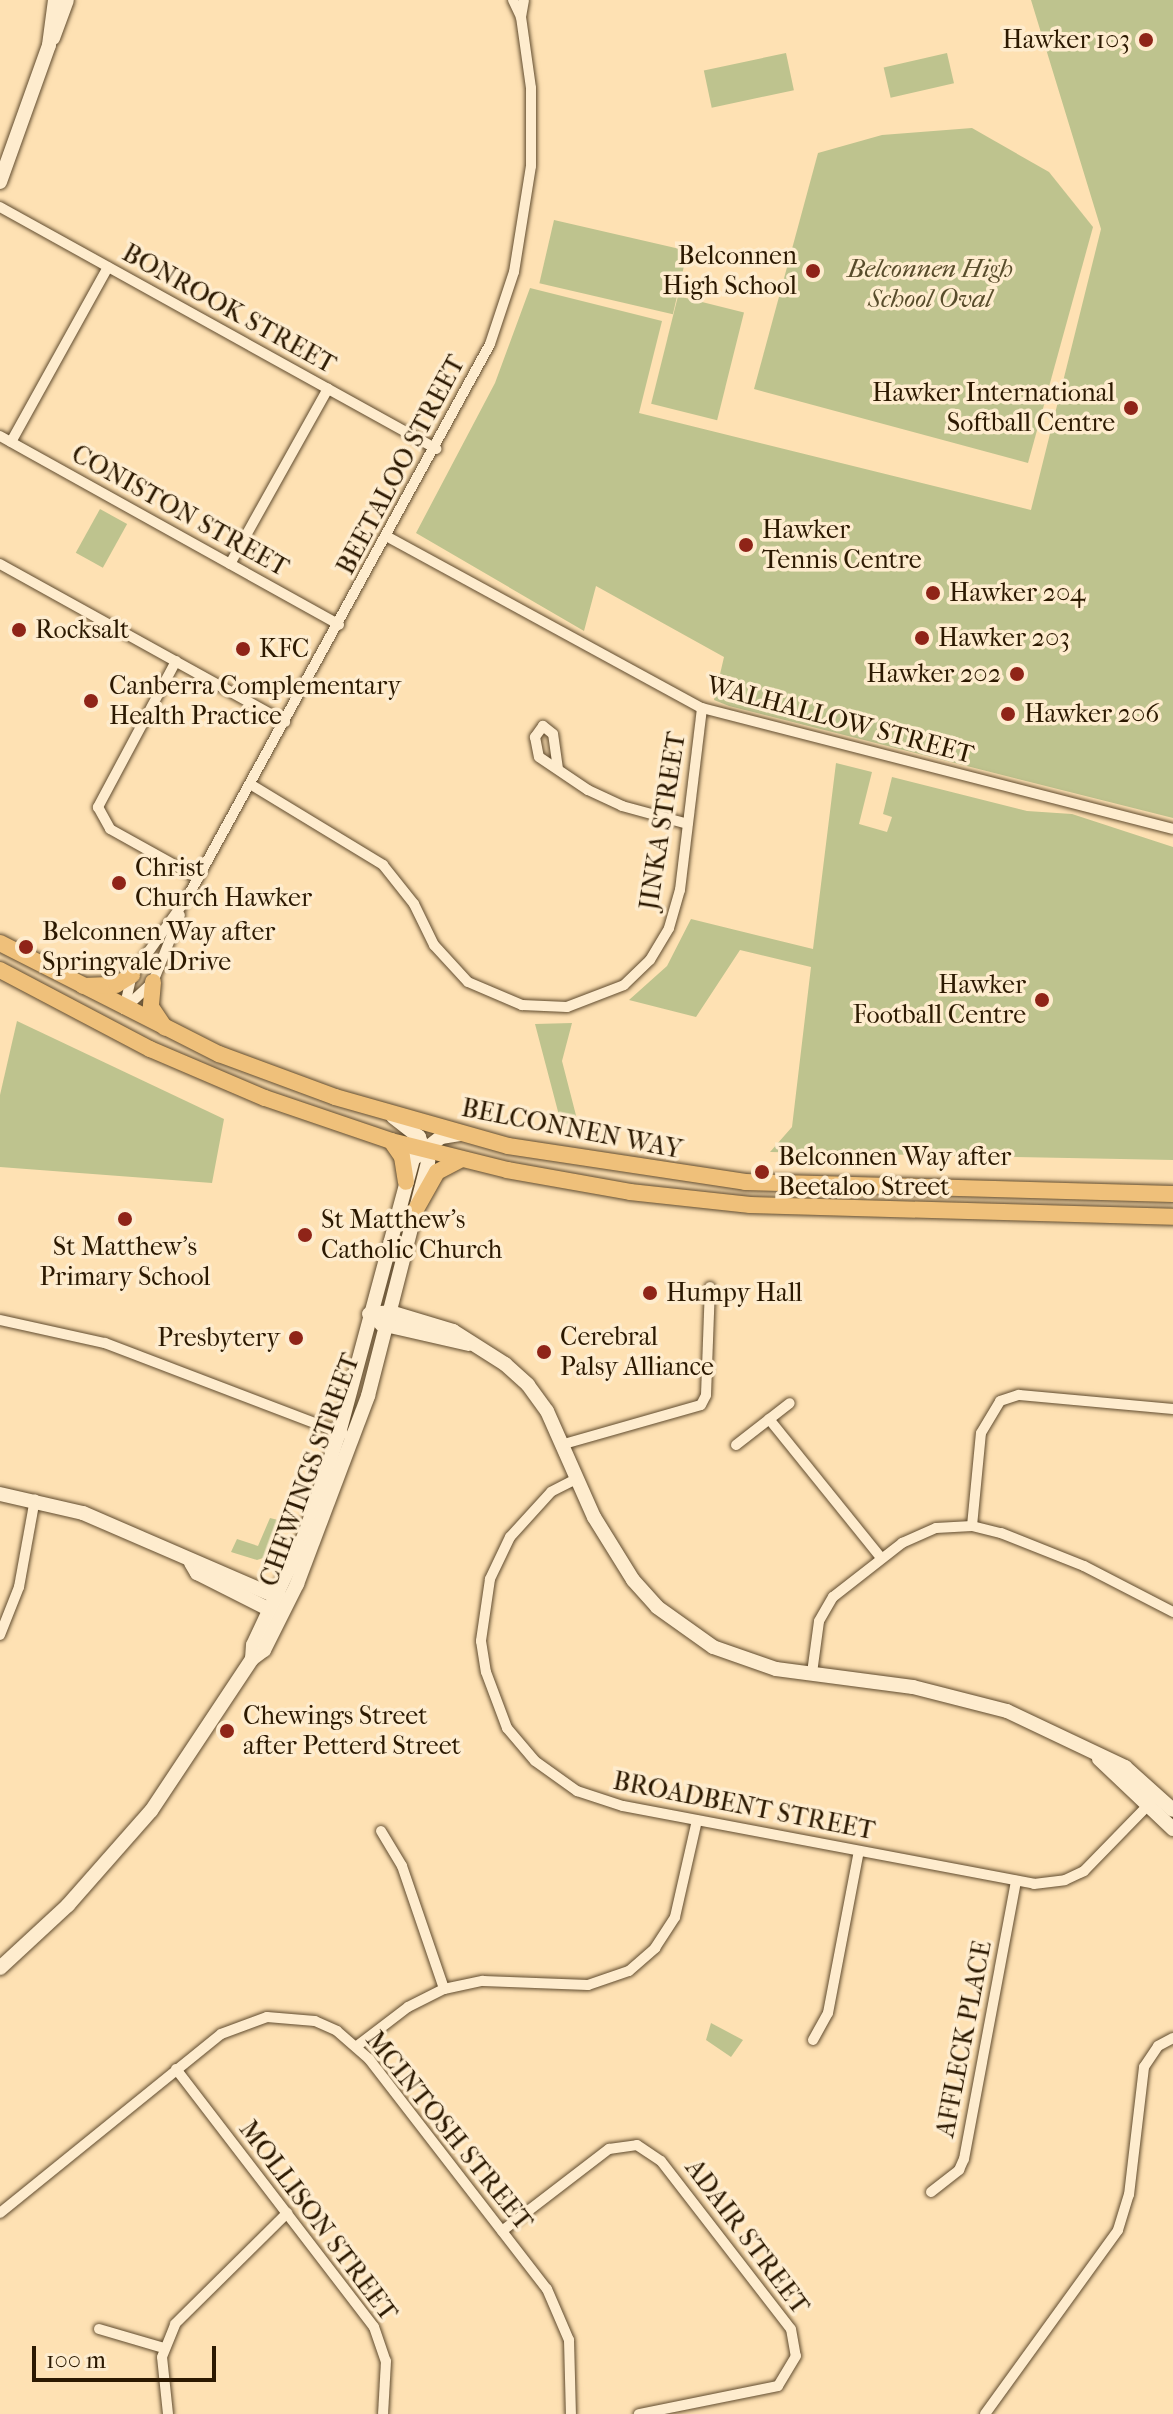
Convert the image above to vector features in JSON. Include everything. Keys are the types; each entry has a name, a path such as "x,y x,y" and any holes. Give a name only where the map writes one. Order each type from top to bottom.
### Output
{"main road":[{"name":"BELCONNEN WAY","path":"0,943 77,986 167,1030 273,1075 389,1114 567,1158 675,1175 810,1185 1173,1194"},
{"name":"BELCONNEN WAY","path":"0,970 150,1049 265,1098 391,1141 461,1159 563,1180 691,1200 810,1208 1173,1217"},
{"path":"77,986 116,985 132,975"},
{"path":"153,982 151,1007 167,1030"},
{"path":"78,1013 106,1016 124,1009 127,1025 150,1049"},
{"path":"391,1141 402,1157 406,1182"},
{"path":"415,1211 437,1172 461,1159"},
{"path":"810,1185 810,1208"}],"street":[{"path":"49,45 55,0"},
{"path":"0,182 67,0"},
{"name":"BEETALOO STREET","path":"124,1009 132,975 187,898 388,537 490,344 520,246 531,166 531,88 521,17 513,0"},
{"name":"BEETALOO STREET","path":"521,17 524,0"},
{"name":"BONROOK STREET","path":"0,207 436,449"},
{"path":"11,442 108,267"},
{"path":"230,564 328,389"},
{"name":"CONISTON STREET","path":"0,436 339,625"},
{"name":"WALHALLOW STREET","path":"388,537 702,708 1173,829"},
{"path":"0,564 285,722"},
{"path":"176,661 98,807 110,829 198,878"},
{"name":"JINKA STREET","path":"250,784 383,865 414,904 434,945 468,982 499,999 548,1009 614,991 650,960 677,903 702,708"},
{"path":"558,769 622,806 688,824"},
{"name":"BEETALOO STREET","path":"124,1009 153,982 187,898"},
{"path":"389,1114 411,1128 424,1149 441,1137 460,1134"},
{"name":"CHEWINGS STREET","path":"0,1968 68,1905 151,1811 252,1659 264,1650 279,1606 311,1536 385,1329 428,1162 424,1149 413,1159 369,1314 346,1435"},
{"path":"564,1444 701,1405 706,1395 710,1287"},
{"path":"369,1314 390,1312 453,1331 528,1385 564,1444 612,1550 666,1614 713,1647 744,1660 961,1697 1030,1720 1125,1767 1173,1829"},
{"path":"369,1314 385,1329 473,1345"},
{"path":"0,1320 105,1343 346,1435"},
{"path":"972,1526 981,1433 1000,1401 1019,1395 1173,1409"},
{"path":"736,1445 790,1403"},
{"path":"769,1419 881,1558"},
{"name":"BROADBENT STREET","path":"578,1478 551,1492 529,1514 495,1564 482,1610 481,1641 494,1702 516,1741 577,1791 697,1820 1045,1884 1084,1871 1153,1800"},
{"path":"0,1494 35,1499 83,1513 191,1563 204,1563 279,1606"},
{"path":"0,1635 19,1587 35,1499"},
{"path":"812,1673 825,1608 881,1558 924,1532 972,1526 1084,1566 1173,1612"},
{"path":"1153,1800 1173,1810"},
{"path":"357,2046 408,2007 444,1989 496,1981 588,1985 629,1971 655,1948 675,1917 697,1820"},
{"path":"381,1831 402,1866 444,1989"},
{"path":"813,2040 828,2013 859,1851"},
{"name":"AFFLECK PLACE","path":"931,2192 959,2170 964,2159 1016,1881"},
{"name":"MCINTOSH STREET","path":"0,2213 221,2034 267,2017 315,2021 357,2046 502,2231 560,2313 573,2369 571,2414"},
{"path":"985,2414 1118,2230 1129,2195 1144,2067 1158,2046 1173,2038"},
{"name":"MOLLISON STREET","path":"176,2069 379,2335 386,2361 383,2414"},
{"name":"ADAIR STREET","path":"502,2231 609,2149 637,2145 661,2161 791,2329 796,2356 778,2386 639,2414"},
{"path":"168,2414 161,2384 164,2348 185,2312 287,2213"},
{"path":"99,2329 164,2348"}],"green space":[{"path":"1031,0 1173,0 1173,818 729,706 714,700 724,657 596,586 584,631 416,533 495,383 530,288 662,321 639,413 1031,510 1101,229"},
{"path":"786,53 794,90 712,108 704,70"},
{"path":"947,53 954,83 891,98 884,68"},
{"name":"Belconnen High School Oval","path":"972,128 1049,172 1093,227 1028,463 754,389 818,153 882,135"},
{"path":"554,220 687,251 673,314 539,283"},
{"path":"678,296 744,312 717,420 651,404"},
{"path":"100,509 127,524 103,568 76,553"},
{"name":"Hawker Football Centre","path":"836,763 872,772 859,824 887,832 892,817 883,814 892,777 1027,811 1072,814 1173,847 1173,1160 770,1152 792,1127 811,967 740,950 696,1017 629,1000 667,966 691,919 813,949"},
{"path":"17,1021 224,1119 212,1183 0,1167 0,1095"},
{"path":"572,1023 562,1061 579,1127 561,1123 535,1024"},
{"path":"270,1518 286,1522 272,1555 257,1560 231,1552 237,1539 258,1546"},
{"path":"711,2023 743,2040 731,2057 706,2040"}],"place":[{"name":"Hawker 103","path":"1146,40"},
{"name":"Belconnen High School","path":"813,271"},
{"name":"Hawker International Softball Centre","path":"1131,408"},
{"name":"Hawker Tennis Centre","path":"746,545"},
{"name":"Hawker 204","path":"933,593"},
{"name":"Rocksalt","path":"19,630"},
{"name":"Hawker 203","path":"922,638"},
{"name":"KFC","path":"243,649"},
{"name":"Hawker 202","path":"1017,674"},
{"name":"Canberra Complementary Health Practice","path":"91,701"},
{"name":"Hawker 206","path":"1008,714"},
{"name":"Christ Church Hawker","path":"119,883"},
{"name":"Belconnen Way after Springvale Drive","path":"26,947"},
{"name":"Hawker Football Centre","path":"1042,1000"},
{"name":"Belconnen Way after Beetaloo Street","path":"762,1172"},
{"name":"St Matthew's Primary School","path":"125,1219"},
{"name":"St Matthew's Catholic Church","path":"305,1235"},
{"name":"Humpy Hall","path":"650,1293"},
{"name":"Presbytery","path":"296,1338"},
{"name":"Cerebral Palsy Alliance","path":"544,1352"},
{"name":"Chewings Street after Petterd Street","path":"227,1731"}]}
